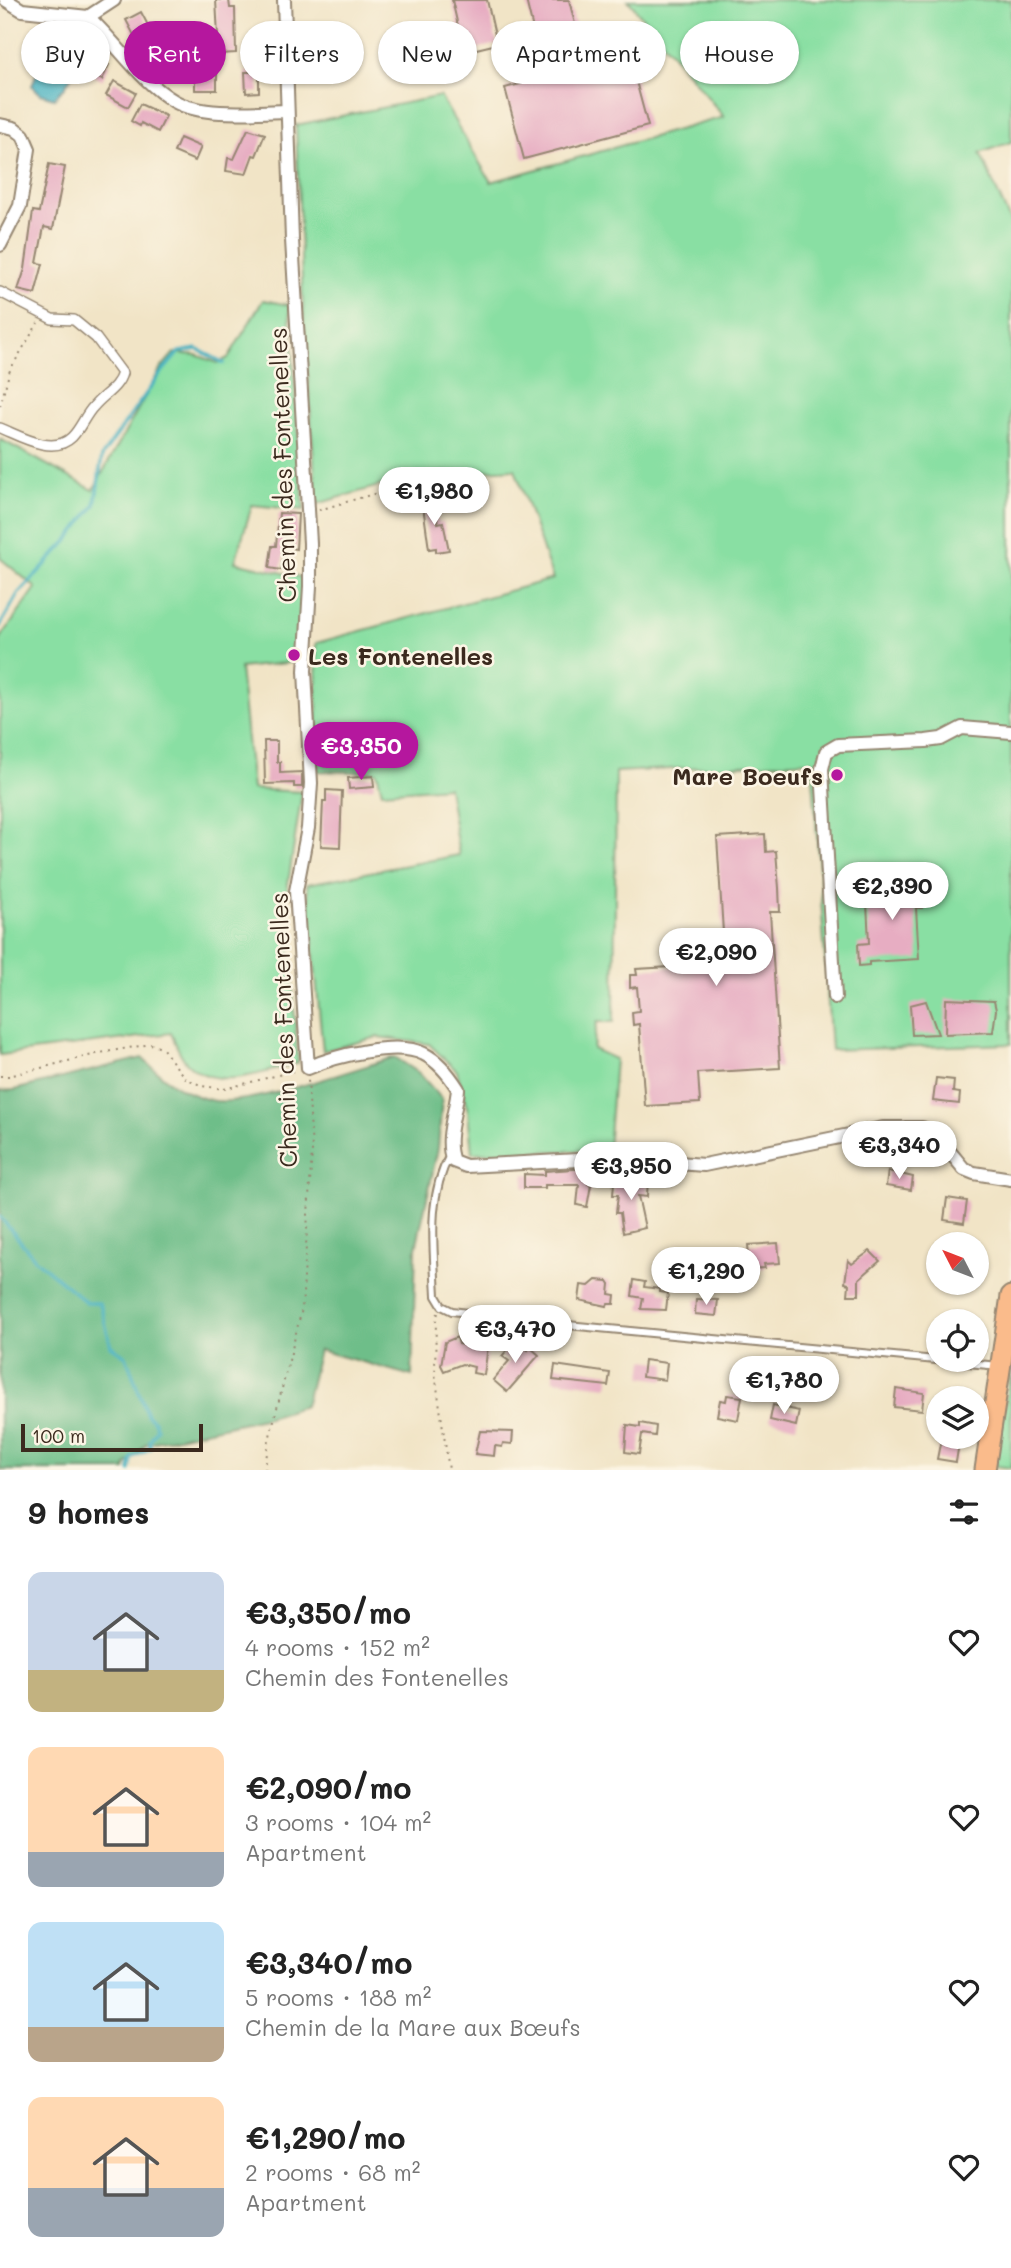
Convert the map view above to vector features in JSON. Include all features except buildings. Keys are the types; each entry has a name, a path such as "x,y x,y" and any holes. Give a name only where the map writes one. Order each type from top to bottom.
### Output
{"main road":[{"path":"985,1470 1011,1296"}],"street":[{"path":"6,0 22,10 88,17 114,0"},
{"name":"Chemin des Fontenelles","path":"284,0 286,111 310,586 305,671 311,783 308,828 296,891 308,1068"},
{"path":"88,17 149,81 172,100 203,109 253,113 286,111"},
{"path":"0,125 14,128 23,135 29,149 20,206 0,245"},
{"path":"0,292 42,316 74,320 96,338 122,373 120,382 94,405 71,439 55,446 32,441 0,428"},
{"path":"835,998 822,769 826,752 838,745 926,741 941,738 962,728 1011,732"},
{"path":"308,1068 321,1062 383,1049 410,1049 426,1054 449,1074 458,1089 451,1130 451,1154 453,1161 466,1166 615,1158 704,1165 883,1128 922,1128 932,1132 964,1169 1011,1179"}],"lane":[{"path":"451,1154 440,1172 433,1210 436,1296 442,1306 452,1311 557,1324 1001,1366"}],"path":[{"path":"0,406 10,370 42,316"},
{"path":"308,514 404,485 428,484"},
{"path":"0,1076 152,1044 163,1049 184,1077 213,1088 224,1089 308,1068"},
{"name":"Chemin des Fontenelles","path":"265,1470 268,1444 302,1309 312,1151 308,1068"},
{"path":"442,1306 436,1319 435,1374 449,1470"}],"green space":[{"path":"628,0 1011,0 1011,142 980,153 1011,223 1011,1044 831,1050 812,761 616,772 614,1022 597,1022 593,1049 615,1059 608,1150 472,1153 468,1111 457,1071 429,1044 378,1037 323,1051 307,884 459,855 448,787 382,792 377,772 318,771 316,643 553,579 515,469 420,474 317,504 303,307 296,125 440,96 491,182 724,117 697,84 799,84 799,21 680,21 680,63 666,46 666,21 645,21"},
{"path":"263,300 289,305 304,510 252,505 235,562 305,578 295,662 240,668 252,789 302,792 286,897 298,1063 240,1078 211,1076 186,1062 171,1033 0,1055 0,639 36,588 0,558 0,439 93,490 161,368 174,353 196,355 218,363 228,358"},
{"path":"395,1057 419,1073 442,1099 438,1148 416,1248 412,1376 319,1350 305,1406 146,1444 125,1470 0,1470 0,1091 14,1090 142,1058 181,1089 210,1100 226,1101 273,1093"},
{"path":"1011,1366 1011,1468 995,1466"}],"water":[{"path":"66,84 54,98 41,94 32,86"}],"waterway":[{"path":"0,626 18,594 70,538 95,505 102,456 160,374 179,352 197,349 224,363"},
{"path":"0,1217 36,1260 87,1303 99,1303 111,1346 126,1356 147,1415 154,1421 157,1429 150,1440 150,1448 132,1458 130,1470"}],"place":[{"name":"Les Fontenelles","path":"294,655"},
{"name":"Mare Boeufs","path":"837,775"}]}
